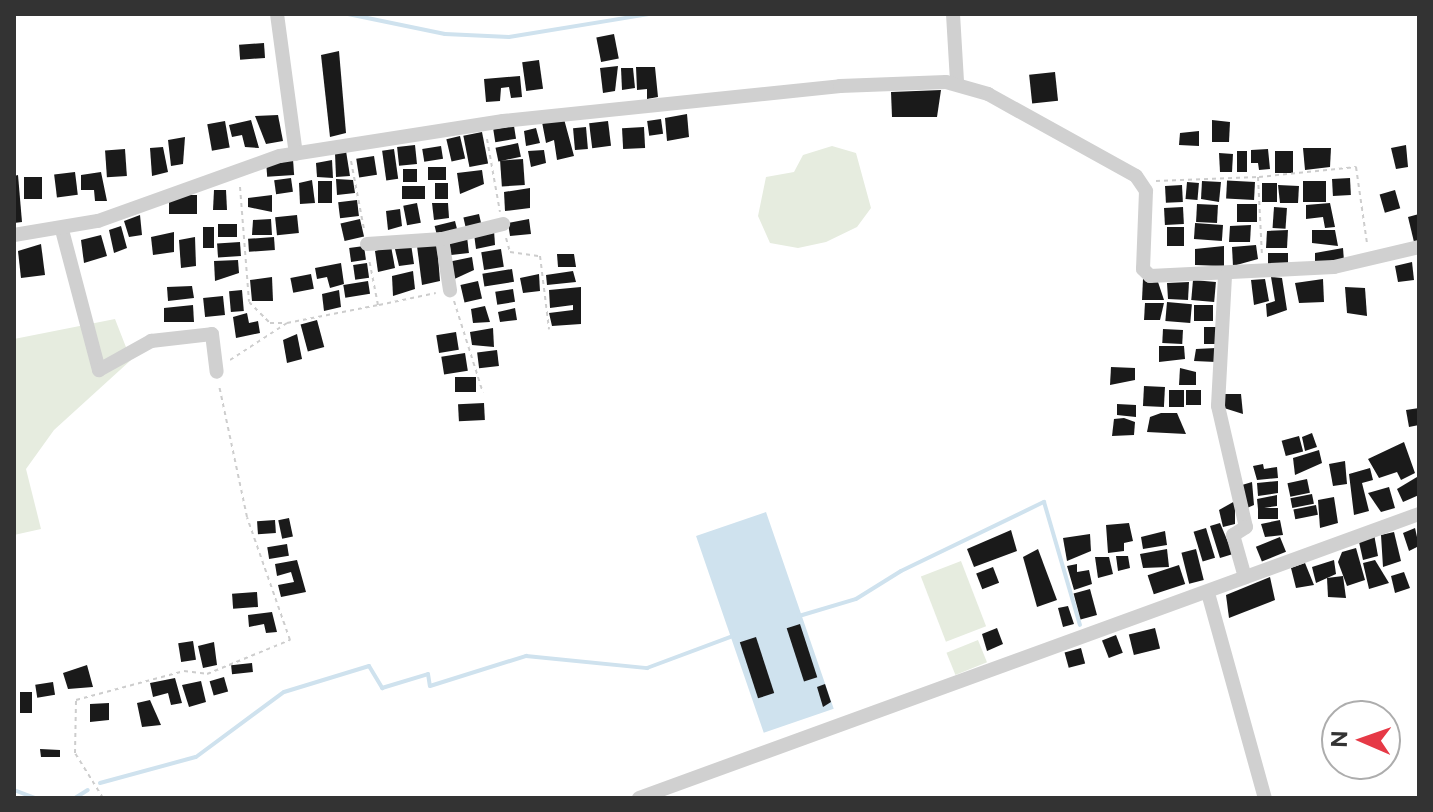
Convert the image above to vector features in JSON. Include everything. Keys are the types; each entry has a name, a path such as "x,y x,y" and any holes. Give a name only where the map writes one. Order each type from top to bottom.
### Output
{"street":[{"path":"277,14 296,154"},
{"path":"953,14 957,82"},
{"path":"14,235 62,230 239,167 296,154 557,115 676,108 840,86 957,82 1141,183 1143,269 1150,276 1262,273 1369,260 1419,247"},
{"path":"367,244 442,239 503,224"},
{"path":"62,230 99,370 151,341 212,334 217,372"},
{"path":"442,239 450,290"},
{"path":"1225,276 1218,406 1225,441 1237,473 1246,527 1233,535 1245,577"},
{"path":"639,798 1419,514"},
{"path":"1208,593 1265,798"}],"path":[{"path":"349,148 378,305"},
{"path":"239,167 249,302 270,323 287,323 450,290 483,393"},
{"path":"1141,183 1258,177 1356,167 1369,260"},
{"path":"1258,177 1262,273"},
{"path":"103,798 75,753 76,700 184,671 207,674 290,640 239,475 217,372 287,323"}],"shaded area":[{"path":"832,146 856,153 871,208 857,227 826,242 798,248 770,243 758,216 766,177 794,172 803,155"},
{"path":"115,319 131,360 54,430 26,469 41,529 14,535 14,339"},
{"path":"961,561 986,626 946,642 921,576"},
{"path":"978,640 987,662 955,675 946,653"}],"water":[{"path":"766,512 834,709 764,733 696,536"}],"building":[{"path":"614,34 619,59 601,62 596,37"},
{"path":"264,43 265,58 240,60 239,45"},
{"path":"339,51 346,133 330,137 321,55"},
{"path":"539,60 543,89 526,91 522,62"},
{"path":"618,66 615,91 603,93 600,68"},
{"path":"636,67 655,67 658,97 647,99 647,89 637,90"},
{"path":"621,68 633,68 635,88 622,90"},
{"path":"1055,72 1058,101 1032,104 1029,75"},
{"path":"520,76 522,97 511,98 509,87 501,88 500,101 486,102 484,79"},
{"path":"941,90 937,117 892,117 891,92"},
{"path":"687,114 689,137 667,141 665,118"},
{"path":"278,115 283,141 266,144 255,116"},
{"path":"564,119 574,156 557,160 554,140 546,143 542,122"},
{"path":"661,119 663,134 649,136 647,121"},
{"path":"251,120 259,148 245,147 242,135 232,137 229,125"},
{"path":"1212,120 1230,122 1229,142 1212,142"},
{"path":"225,121 230,148 212,151 207,124"},
{"path":"608,121 611,146 592,148 589,123"},
{"path":"514,126 516,139 495,142 493,129"},
{"path":"586,127 588,149 575,150 573,128"},
{"path":"644,127 645,148 623,149 622,128"},
{"path":"536,128 540,143 526,146 524,131"},
{"path":"1199,131 1199,146 1179,145 1180,133"},
{"path":"482,132 488,163 469,167 463,136"},
{"path":"460,136 465,158 452,162 446,139"},
{"path":"185,137 183,164 171,166 168,140"},
{"path":"518,143 521,157 498,161 496,148"},
{"path":"415,145 417,164 399,166 397,147"},
{"path":"1406,145 1408,167 1396,169 1391,148"},
{"path":"441,146 443,159 424,162 422,149"},
{"path":"163,147 168,172 152,176 150,148"},
{"path":"1303,148 1331,148 1330,167 1305,170"},
{"path":"125,149 127,176 107,177 105,150"},
{"path":"394,149 398,179 386,180 382,151"},
{"path":"1268,149 1270,169 1259,170 1258,163 1251,163 1251,150"},
{"path":"544,150 546,163 531,167 528,151"},
{"path":"346,151 350,176 336,177 335,153"},
{"path":"1237,151 1247,151 1247,172 1237,172"},
{"path":"1275,151 1293,151 1293,173 1275,173"},
{"path":"1219,153 1233,154 1232,172 1220,172"},
{"path":"374,156 377,175 359,178 356,159"},
{"path":"293,159 294,175 267,177 266,161"},
{"path":"523,159 525,185 502,187 500,161"},
{"path":"332,160 333,178 317,177 316,163"},
{"path":"428,167 446,167 446,180 428,180"},
{"path":"403,169 417,169 417,182 403,182"},
{"path":"482,170 484,184 460,194 457,173"},
{"path":"75,172 78,195 57,197 54,175"},
{"path":"101,172 107,201 95,201 94,190 81,190 81,175"},
{"path":"18,175 22,222 14,223 14,176"},
{"path":"24,177 42,177 42,199 24,199"},
{"path":"291,178 293,192 276,194 274,180"},
{"path":"1350,178 1351,195 1333,196 1332,179"},
{"path":"336,179 353,180 355,193 337,195"},
{"path":"312,180 315,203 300,204 299,183"},
{"path":"318,181 332,181 332,203 318,203"},
{"path":"1202,181 1221,182 1219,202 1201,199"},
{"path":"1227,181 1255,182 1254,200 1226,199"},
{"path":"1303,181 1326,181 1326,202 1303,202"},
{"path":"1187,182 1199,183 1197,200 1186,199"},
{"path":"435,183 448,183 448,199 435,199"},
{"path":"1262,183 1277,183 1277,202 1262,202"},
{"path":"1182,185 1183,202 1166,203 1165,186"},
{"path":"1278,185 1299,186 1298,203 1280,203"},
{"path":"402,186 425,186 425,199 402,199"},
{"path":"530,188 530,208 505,211 504,192"},
{"path":"214,190 226,190 227,210 213,210"},
{"path":"1395,190 1400,208 1385,213 1380,194"},
{"path":"169,195 197,195 197,214 169,214"},
{"path":"272,195 272,212 248,207 248,198"},
{"path":"357,200 359,216 340,218 338,202"},
{"path":"417,203 421,223 407,225 403,206"},
{"path":"432,203 448,203 449,218 434,220"},
{"path":"1330,203 1335,227 1325,228 1323,217 1306,219 1306,205"},
{"path":"1197,204 1218,205 1217,223 1196,222"},
{"path":"1237,204 1257,204 1257,222 1237,222"},
{"path":"1183,207 1184,224 1165,225 1164,208"},
{"path":"1274,207 1287,208 1286,229 1273,228"},
{"path":"400,209 402,226 388,230 386,211"},
{"path":"479,214 482,227 466,230 463,218"},
{"path":"1419,214 1419,240 1414,242 1408,217"},
{"path":"140,215 142,235 129,237 124,221"},
{"path":"297,215 299,233 277,235 275,217"},
{"path":"271,219 272,235 252,235 253,220"},
{"path":"360,219 364,237 345,241 341,223"},
{"path":"529,219 531,234 510,236 508,223"},
{"path":"455,221 458,233 438,238 435,226"},
{"path":"1195,223 1223,225 1222,241 1194,239"},
{"path":"218,224 237,224 237,237 218,237"},
{"path":"1251,225 1250,242 1229,242 1230,226"},
{"path":"121,226 127,248 114,253 109,230"},
{"path":"203,227 214,227 214,248 203,248"},
{"path":"1167,227 1184,227 1184,246 1167,246"},
{"path":"494,230 495,245 476,249 474,234"},
{"path":"1288,230 1287,248 1266,248 1267,231"},
{"path":"1312,230 1335,230 1338,246 1312,243"},
{"path":"174,232 174,252 153,255 151,237"},
{"path":"101,235 107,256 84,263 81,240"},
{"path":"195,237 196,266 181,268 179,240"},
{"path":"274,237 275,250 249,252 248,239"},
{"path":"467,237 469,253 451,255 449,239"},
{"path":"240,242 241,256 218,258 217,244"},
{"path":"41,244 45,275 21,278 18,251"},
{"path":"411,244 414,264 399,266 394,245"},
{"path":"437,244 440,281 422,285 417,246"},
{"path":"1256,245 1258,259 1233,266 1232,247"},
{"path":"364,246 366,260 351,262 349,248"},
{"path":"391,246 395,268 378,272 375,251"},
{"path":"1224,246 1224,266 1195,265 1195,249"},
{"path":"1343,248 1344,261 1315,265 1315,253"},
{"path":"501,249 504,267 484,270 481,252"},
{"path":"1268,253 1288,253 1288,267 1268,267"},
{"path":"557,254 574,254 576,267 558,267"},
{"path":"472,257 474,270 450,281 448,262"},
{"path":"238,260 239,273 215,281 214,261"},
{"path":"1412,262 1414,280 1398,282 1395,266"},
{"path":"341,263 344,284 330,288 327,277 317,279 315,268"},
{"path":"367,263 369,278 355,280 353,265"},
{"path":"512,269 514,282 484,287 482,274"},
{"path":"413,271 415,289 393,296 392,276"},
{"path":"573,271 576,282 547,285 546,275"},
{"path":"311,274 314,289 293,293 290,278"},
{"path":"539,274 540,291 523,293 520,278"},
{"path":"272,277 273,301 252,301 250,280"},
{"path":"1271,277 1282,278 1287,310 1267,317 1266,304 1275,301"},
{"path":"1143,279 1157,279 1164,300 1142,300"},
{"path":"1265,279 1269,301 1254,305 1251,280"},
{"path":"1323,279 1324,302 1299,303 1295,283"},
{"path":"1193,280 1216,282 1214,302 1191,300"},
{"path":"368,281 370,294 345,298 343,285"},
{"path":"478,281 482,299 465,303 460,285"},
{"path":"1189,282 1188,300 1168,299 1167,283"},
{"path":"192,286 194,298 168,301 167,287"},
{"path":"581,287 581,324 552,326 549,313 573,310 573,305 550,308 549,290"},
{"path":"1345,287 1365,288 1367,316 1347,313"},
{"path":"513,289 515,302 497,305 495,292"},
{"path":"242,290 244,311 231,312 229,291"},
{"path":"339,290 341,307 324,311 322,294"},
{"path":"223,296 225,315 205,317 203,298"},
{"path":"1167,302 1192,304 1190,323 1165,321"},
{"path":"1145,303 1164,303 1160,320 1144,320"},
{"path":"193,305 194,322 164,322 164,308"},
{"path":"1194,305 1213,305 1213,321 1194,321"},
{"path":"485,306 490,322 473,323 471,309"},
{"path":"515,308 517,320 500,322 498,312"},
{"path":"247,313 249,323 258,321 260,333 236,338 233,317"},
{"path":"317,320 324,347 308,351 301,324"},
{"path":"1204,327 1219,327 1219,344 1204,344"},
{"path":"493,328 494,347 472,345 470,332"},
{"path":"1163,329 1183,330 1182,344 1162,343"},
{"path":"456,332 459,350 439,353 436,335"},
{"path":"297,334 302,359 287,363 283,340"},
{"path":"1159,346 1184,346 1185,359 1159,362"},
{"path":"1216,348 1216,362 1194,361 1196,349"},
{"path":"497,350 499,366 479,368 477,352"},
{"path":"465,353 468,371 444,375 441,357"},
{"path":"1111,367 1135,368 1135,380 1110,385"},
{"path":"1180,368 1196,372 1196,385 1179,385"},
{"path":"455,377 476,377 476,392 455,392"},
{"path":"1144,386 1165,387 1164,407 1143,406"},
{"path":"1169,390 1184,390 1184,407 1169,407"},
{"path":"1186,390 1201,390 1201,405 1186,405"},
{"path":"1223,394 1241,394 1243,414 1224,408"},
{"path":"484,403 485,420 459,421 458,404"},
{"path":"1117,404 1136,405 1136,417 1117,415"},
{"path":"1419,408 1419,425 1409,427 1406,410"},
{"path":"1177,413 1186,434 1147,432 1150,417"},
{"path":"1124,418 1135,422 1134,435 1112,436 1114,419"},
{"path":"1312,433 1317,447 1305,451 1302,437"},
{"path":"1299,436 1303,451 1286,456 1282,441"},
{"path":"1404,442 1415,473 1401,480 1397,472 1379,478 1368,459"},
{"path":"1319,450 1322,463 1295,475 1293,458"},
{"path":"1345,461 1347,484 1333,486 1329,464"},
{"path":"1263,464 1264,469 1277,467 1278,478 1257,480 1253,466"},
{"path":"1370,468 1373,480 1362,483 1369,511 1354,515 1349,474"},
{"path":"1417,477 1419,495 1403,502 1397,489"},
{"path":"1307,479 1310,493 1290,497 1287,483"},
{"path":"1278,481 1278,493 1258,496 1257,483"},
{"path":"1252,482 1254,505 1247,508 1242,485"},
{"path":"1389,487 1395,508 1381,512 1368,493"},
{"path":"1312,494 1314,504 1292,508 1290,498"},
{"path":"1277,495 1277,506 1258,509 1257,499"},
{"path":"1334,497 1338,523 1320,528 1318,500"},
{"path":"1235,501 1235,524 1223,527 1219,510"},
{"path":"1316,505 1318,515 1295,519 1293,509"},
{"path":"1258,508 1278,508 1278,519 1258,519"},
{"path":"289,518 293,537 282,539 278,520"},
{"path":"275,520 276,533 258,534 257,521"},
{"path":"1280,520 1283,535 1265,537 1261,524"},
{"path":"1129,523 1133,541 1124,543 1124,551 1108,553 1106,525"},
{"path":"1220,523 1233,554 1220,558 1210,526"},
{"path":"1206,528 1215,558 1203,561 1194,532"},
{"path":"1415,528 1419,546 1409,551 1403,533"},
{"path":"1011,530 1017,551 974,567 967,549"},
{"path":"1165,531 1167,545 1143,549 1141,537"},
{"path":"1394,532 1401,561 1383,567 1381,535"},
{"path":"1090,534 1091,551 1067,561 1063,538"},
{"path":"1374,534 1378,556 1363,560 1359,542"},
{"path":"1280,537 1286,552 1262,562 1256,547"},
{"path":"287,544 289,556 269,559 267,547"},
{"path":"1356,548 1365,580 1347,586 1338,562 1342,552"},
{"path":"1038,549 1057,600 1037,607 1023,557"},
{"path":"1167,549 1169,567 1143,568 1140,554"},
{"path":"1196,549 1204,580 1189,584 1181,553"},
{"path":"1116,556 1128,556 1130,568 1118,571"},
{"path":"1095,557 1109,557 1113,574 1098,578"},
{"path":"297,560 306,592 281,597 278,585 294,582 291,572 277,576 275,564"},
{"path":"1334,560 1336,574 1316,583 1312,567"},
{"path":"1375,560 1389,583 1369,589 1363,563"},
{"path":"1305,563 1314,585 1296,588 1291,568"},
{"path":"1077,564 1077,572 1089,570 1092,584 1074,590 1067,566"},
{"path":"1179,565 1185,584 1154,594 1148,575"},
{"path":"993,567 999,583 982,589 976,573"},
{"path":"1404,572 1410,588 1395,593 1391,576"},
{"path":"1343,576 1346,598 1328,597 1327,578"},
{"path":"1270,577 1275,600 1229,618 1226,595"},
{"path":"1090,589 1097,615 1081,619 1074,593"},
{"path":"257,592 258,607 233,609 232,594"},
{"path":"1068,606 1074,624 1063,627 1058,608"},
{"path":"272,612 277,632 266,633 264,624 249,627 248,615"},
{"path":"800,624 817,677 804,682 787,628"},
{"path":"997,628 1003,644 987,651 982,634"},
{"path":"1155,628 1160,648 1134,655 1129,635"},
{"path":"1116,635 1123,653 1109,658 1102,640"},
{"path":"756,637 774,693 758,698 740,642"},
{"path":"193,641 196,660 181,662 178,643"},
{"path":"214,642 217,665 203,668 198,646"},
{"path":"1081,648 1085,663 1069,668 1065,652"},
{"path":"252,663 253,672 232,674 231,665"},
{"path":"87,665 93,687 68,689 63,673"},
{"path":"224,677 228,691 214,696 210,681"},
{"path":"175,678 182,703 171,705 168,693 153,697 150,683"},
{"path":"201,681 206,702 189,707 182,685"},
{"path":"53,682 55,695 37,698 35,685"},
{"path":"825,684 831,702 823,707 817,687"},
{"path":"20,692 32,692 32,713 20,713"},
{"path":"150,700 161,725 142,727 137,703"},
{"path":"109,703 109,720 90,722 90,704"},
{"path":"40,749 60,750 60,757 41,757"}],"waterway":[{"path":"348,14 445,34 509,37 650,14"},
{"path":"799,616 856,599 901,571 1044,502 1080,625"},
{"path":"100,783 196,757 284,692 369,666 382,688 428,674 430,686 526,656 647,668 733,636"},
{"path":"14,790 35,798"},
{"path":"75,798 88,790"},
{"path":"1403,798 1419,798"}]}
